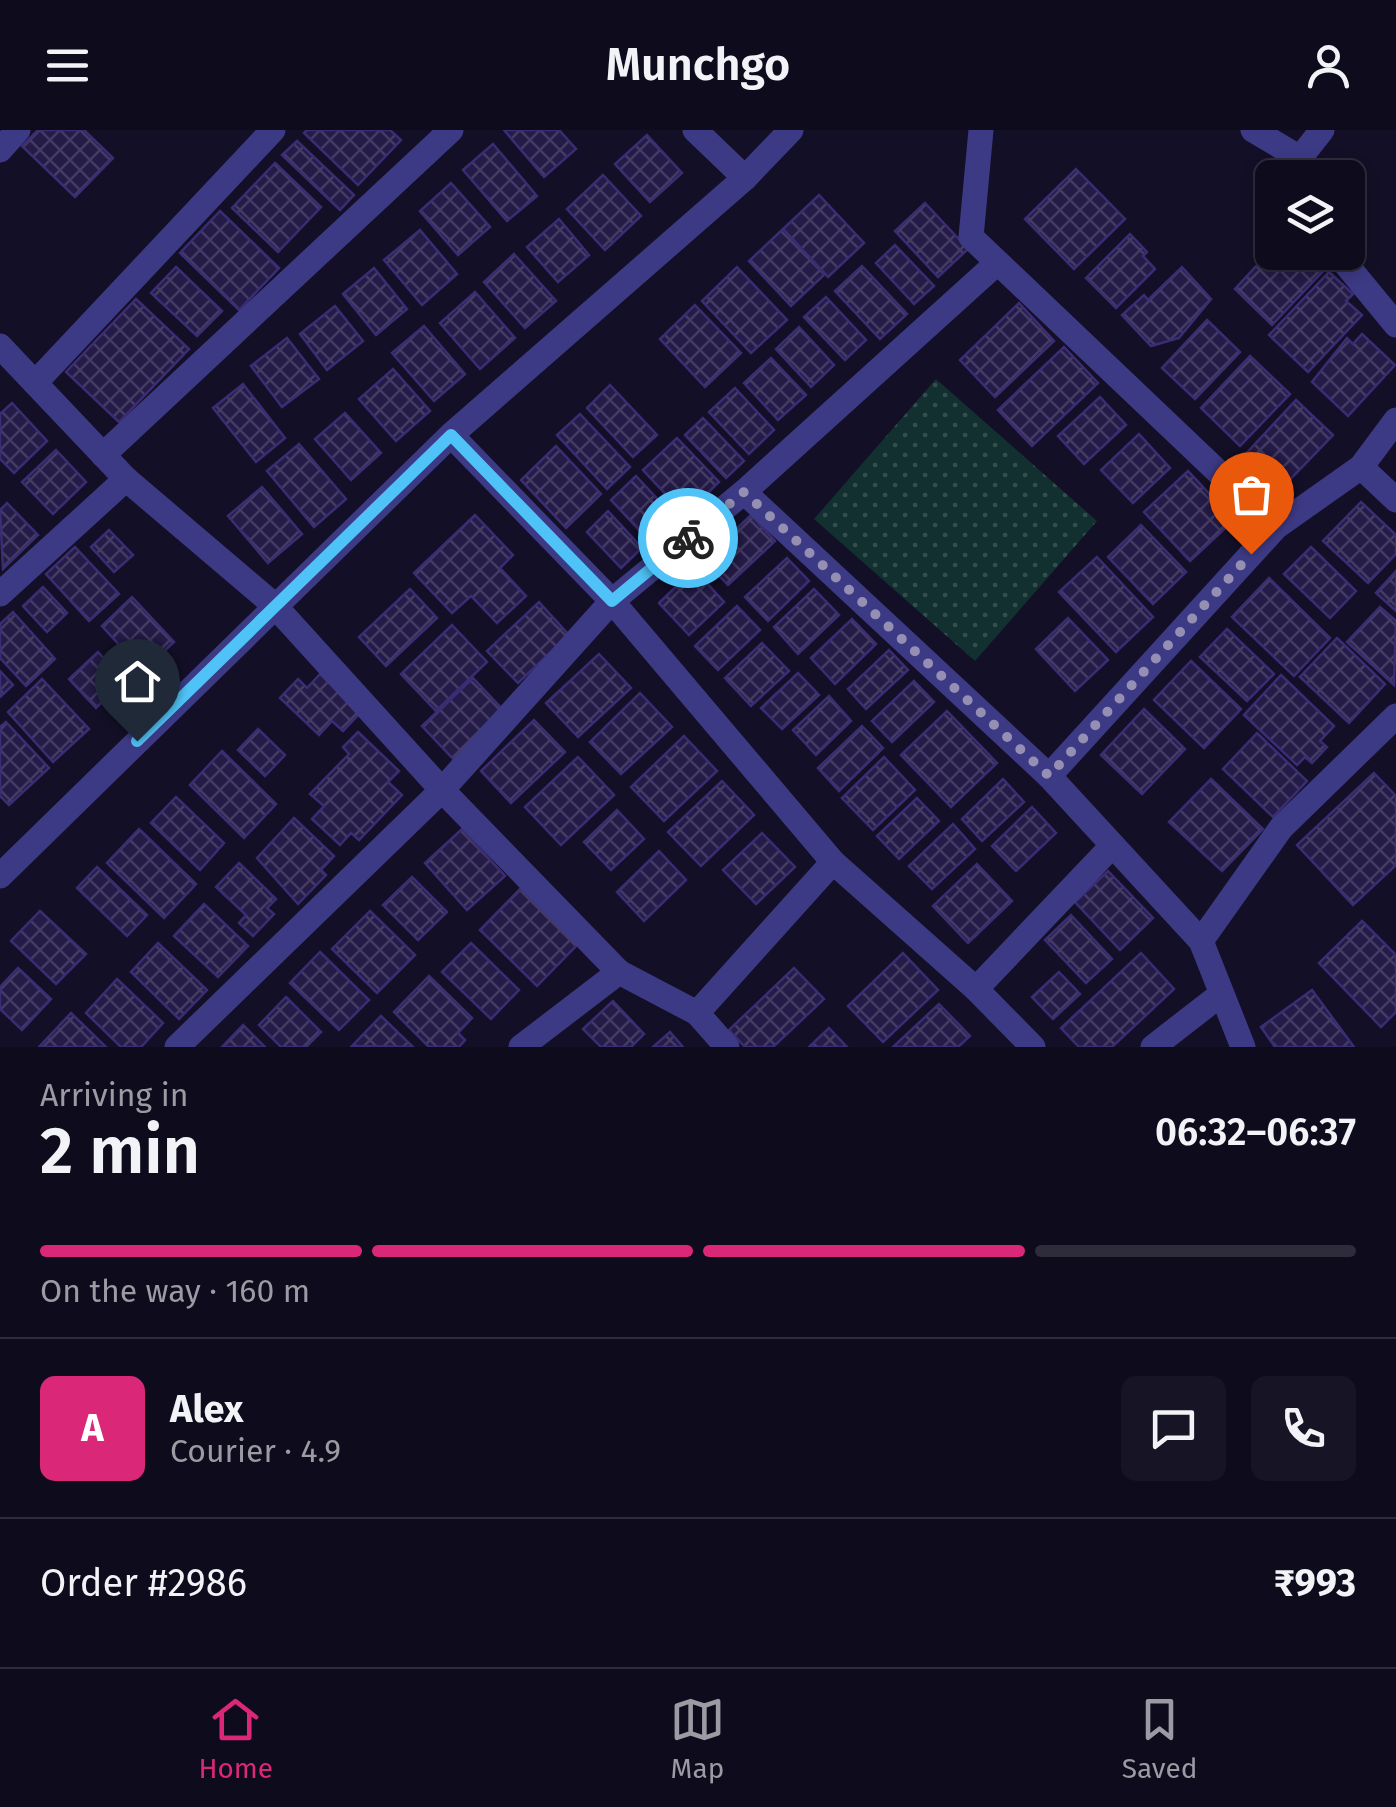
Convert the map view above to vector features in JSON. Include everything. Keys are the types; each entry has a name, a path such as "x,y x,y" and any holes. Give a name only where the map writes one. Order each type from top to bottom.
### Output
{"street":[{"path":"0,150 18,130"},
{"path":"35,384 274,130"},
{"path":"104,455 451,130"},
{"path":"695,130 745,178"},
{"path":"0,876 451,435 745,178 791,130"},
{"path":"981,130 971,237 1276,526"},
{"path":"1253,130 1290,160"},
{"path":"1305,160 1322,130"},
{"path":"177,1047 442,790 612,601 744,492 998,263"},
{"path":"1351,270 1396,326"},
{"path":"0,346 126,480 274,606 442,790 619,972 697,1013 728,1047"},
{"path":"1049,776 1276,526 1360,466 1396,420"},
{"path":"451,435 612,601 833,862 976,989 1033,1047"},
{"path":"1360,466 1396,500"},
{"path":"0,594 126,480"},
{"path":"744,492 1049,776 1200,940 1243,1047"},
{"path":"1200,940 1281,828 1396,716"},
{"path":"976,989 1112,846"},
{"path":"697,1013 833,862"},
{"path":"521,1047 619,972"},
{"path":"1153,1047 1220,995"}],"green space":[{"path":"936,379 1097,521 975,661 814,519"}],"building":[{"path":"38,130 84,130 113,158 75,197 22,146"},
{"path":"390,130 401,140 358,185 304,133"},
{"path":"504,130 559,130 576,149 544,177"},
{"path":"647,135 682,173 650,202 615,164"},
{"path":"297,141 354,195 340,210 282,155"},
{"path":"493,144 537,196 507,221 463,170"},
{"path":"275,163 321,207 278,252 232,208"},
{"path":"1076,169 1125,219 1074,269 1025,219"},
{"path":"603,175 641,216 605,250 567,209"},
{"path":"451,183 490,227 458,255 420,211"},
{"path":"819,195 864,243 828,277 783,229"},
{"path":"925,203 968,249 938,277 895,231"},
{"path":"220,211 279,268 239,310 180,253"},
{"path":"559,219 589,255 558,282 527,247"},
{"path":"783,229 825,274 791,306 749,261"},
{"path":"420,230 457,274 422,305 384,260"},
{"path":"1130,234 1147,252 1143,256 1155,269 1116,308 1086,278"},
{"path":"895,245 934,286 914,304 876,263"},
{"path":"514,254 556,301 525,328 484,282"},
{"path":"862,266 907,314 880,339 835,291"},
{"path":"176,267 222,311 197,336 151,293"},
{"path":"737,267 787,320 751,353 702,301"},
{"path":"1182,267 1211,299 1179,338 1151,346 1122,315 1144,295 1148,300"},
{"path":"1255,267 1324,270 1272,325 1235,289"},
{"path":"374,268 407,309 376,335 343,294"},
{"path":"1329,272 1353,294 1346,301 1362,315 1308,372 1269,335"},
{"path":"475,292 515,338 480,369 440,323"},
{"path":"826,297 866,340 845,360 804,317"},
{"path":"136,299 189,349 119,422 66,372"},
{"path":"1019,303 1054,341 995,397 960,360"},
{"path":"695,305 741,353 705,387 660,339"},
{"path":"335,306 363,341 327,370 300,334"},
{"path":"1207,320 1240,352 1195,399 1162,368"},
{"path":"424,326 465,374 434,401 392,353"},
{"path":"799,327 834,365 811,387 776,349"},
{"path":"1362,334 1395,365 1348,416 1312,382 1347,338 1353,344"},
{"path":"287,338 319,379 282,407 251,366"},
{"path":"1064,347 1098,383 1032,446 998,410"},
{"path":"1250,356 1290,394 1240,446 1201,408"},
{"path":"771,358 806,395 778,420 744,383"},
{"path":"393,369 430,411 396,441 359,399"},
{"path":"243,384 285,438 256,462 213,408"},
{"path":"610,385 657,435 633,457 587,408"},
{"path":"735,388 774,430 749,454 709,412"},
{"path":"1100,397 1126,425 1084,464 1058,436"},
{"path":"1296,400 1333,435 1278,492 1242,458"},
{"path":"12,403 47,441 14,473 0,459 0,414"},
{"path":"345,413 381,453 351,480 315,439"},
{"path":"580,414 630,467 607,489 557,435"},
{"path":"703,418 744,461 726,478 685,435"},
{"path":"1139,434 1170,468 1133,503 1101,470"},
{"path":"677,438 719,482 685,515 643,470"},
{"path":"299,444 346,499 314,527 267,471"},
{"path":"556,446 601,494 566,528 521,480"},
{"path":"56,450 86,482 53,514 22,482"},
{"path":"1188,471 1234,520 1190,561 1144,512"},
{"path":"636,476 679,522 654,546 611,500"},
{"path":"262,487 302,534 268,563 228,516"},
{"path":"1361,502 1396,535 1396,554 1368,583 1323,541"},
{"path":"7,503 38,535 3,569 0,510"},
{"path":"608,511 642,548 621,568 587,532"},
{"path":"475,515 513,555 500,568 526,596 497,623 471,596 452,613 414,573"},
{"path":"751,515 775,541 728,585 704,560"},
{"path":"1141,525 1186,572 1153,604 1108,557"},
{"path":"109,530 133,555 114,572 91,547"},
{"path":"75,547 119,594 89,621 46,574"},
{"path":"1311,547 1356,591 1330,618 1284,574"},
{"path":"1097,557 1153,617 1116,652 1059,592"},
{"path":"787,558 809,581 768,621 745,597"},
{"path":"694,569 724,602 689,635 659,603"},
{"path":"1396,571 1396,611 1376,593"},
{"path":"1269,578 1330,638 1294,676 1232,617"},
{"path":"43,587 67,613 47,632 23,606"},
{"path":"410,589 437,618 386,666 359,637"},
{"path":"814,589 839,615 798,654 774,627"},
{"path":"132,597 174,642 143,671 102,626"},
{"path":"539,602 569,635 518,683 487,651"},
{"path":"737,606 760,630 718,670 695,646"},
{"path":"1380,607 1396,621 1394,685 1347,642"},
{"path":"13,612 55,659 26,686 0,658 0,624"},
{"path":"1068,618 1108,660 1075,691 1036,649"},
{"path":"852,619 876,644 835,684 811,658"},
{"path":"452,625 487,662 436,711 401,674"},
{"path":"1227,629 1274,674 1247,701 1200,657"},
{"path":"1337,638 1385,684 1349,723 1300,677"},
{"path":"762,643 789,671 751,706 725,678"},
{"path":"889,650 908,670 866,709 848,689"},
{"path":"98,652 124,680 96,708 69,679"},
{"path":"599,654 631,688 578,737 546,703"},
{"path":"1191,661 1241,709 1204,748 1154,700"},
{"path":"0,671 13,685 0,697"},
{"path":"798,673 819,695 782,729 761,708"},
{"path":"320,674 360,713 343,731 332,721 319,735 280,698 298,679 307,688"},
{"path":"1281,675 1334,726 1320,741 1327,747 1312,763 1305,757 1297,765 1244,715"},
{"path":"473,678 507,714 456,762 422,726"},
{"path":"42,679 89,729 53,762 8,712"},
{"path":"914,681 934,702 892,742 872,721"},
{"path":"640,693 672,727 621,774 590,742"},
{"path":"829,696 851,721 816,755 793,730"},
{"path":"1144,709 1185,749 1142,794 1101,755"},
{"path":"947,711 997,763 951,807 901,755"},
{"path":"534,720 565,752 511,803 481,771"},
{"path":"6,722 49,768 9,805 0,796 0,727"},
{"path":"862,726 883,748 839,791 818,768"},
{"path":"258,729 285,755 265,776 238,750"},
{"path":"358,732 399,771 388,782 402,795 359,840 351,833 340,845 312,819 324,806 310,794 349,754 343,747"},
{"path":"1257,733 1307,781 1273,817 1223,769"},
{"path":"684,736 717,771 664,821 631,787"},
{"path":"222,751 276,804 244,838 190,785"},
{"path":"578,757 614,795 561,845 525,807"},
{"path":"884,757 915,790 873,830 842,798"},
{"path":"1374,773 1396,796 1396,865 1353,905 1297,845"},
{"path":"1003,779 1024,802 982,841 962,819"},
{"path":"1211,779 1263,829 1222,871 1169,822"},
{"path":"722,781 754,815 701,866 668,832"},
{"path":"176,797 224,843 200,870 151,823"},
{"path":"917,798 939,821 899,859 877,836"},
{"path":"1032,807 1056,833 1016,871 992,846"},
{"path":"617,810 644,839 611,870 584,842"},
{"path":"294,818 334,856 321,870 326,875 298,904 257,858"},
{"path":"953,824 975,849 932,889 909,866"},
{"path":"139,829 196,884 164,918 107,863"},
{"path":"462,829 505,876 467,910 425,863"},
{"path":"762,833 795,867 756,904 723,870"},
{"path":"659,851 686,880 644,921 617,892"},
{"path":"239,863 276,899 267,908 274,914 253,936 239,923 246,915 216,887"},
{"path":"977,864 1012,901 968,943 933,906"},
{"path":"97,867 147,915 127,936 77,888"},
{"path":"1108,871 1153,918 1120,950 1075,902"},
{"path":"412,877 447,912 418,940 383,905"},
{"path":"521,888 578,944 537,986 480,930"},
{"path":"204,904 248,946 218,977 174,936"},
{"path":"40,911 86,954 56,984 11,941"},
{"path":"370,911 415,955 377,993 332,949"},
{"path":"1071,915 1112,959 1086,983 1045,940"},
{"path":"1362,921 1396,955 1396,1012 1381,1027 1319,963"},
{"path":"158,943 207,990 179,1019 131,972"},
{"path":"471,943 519,990 491,1019 442,972"},
{"path":"320,952 369,1000 339,1030 290,983"},
{"path":"903,953 938,990 883,1042 848,1006"},
{"path":"1141,953 1174,989 1112,1047 1079,1047 1061,1028"},
{"path":"18,968 51,999 22,1030 0,1009 0,987"},
{"path":"794,968 824,999 773,1047 745,1047 729,1030"},
{"path":"1059,972 1080,994 1053,1019 1032,997"},
{"path":"429,976 472,1018 458,1033 465,1040 459,1047 429,1047 394,1012"},
{"path":"117,979 163,1023 141,1047 121,1047 86,1013"},
{"path":"1312,990 1354,1047 1275,1047 1261,1027"},
{"path":"286,997 321,1032 306,1047 281,1047 259,1025"},
{"path":"613,1001 644,1034 631,1047 601,1047 583,1029"},
{"path":"939,1004 970,1036 958,1047 893,1047"},
{"path":"71,1013 106,1047 39,1047"},
{"path":"381,1016 413,1047 352,1046"},
{"path":"243,1025 265,1047 222,1047"},
{"path":"829,1028 847,1047 809,1047"},
{"path":"670,1032 683,1047 653,1047"}],"way so far":[{"path":"688,538 744,492 1049,776 1251,554"}],"route":[{"path":"137,741 451,435 612,601 688,538"}]}
